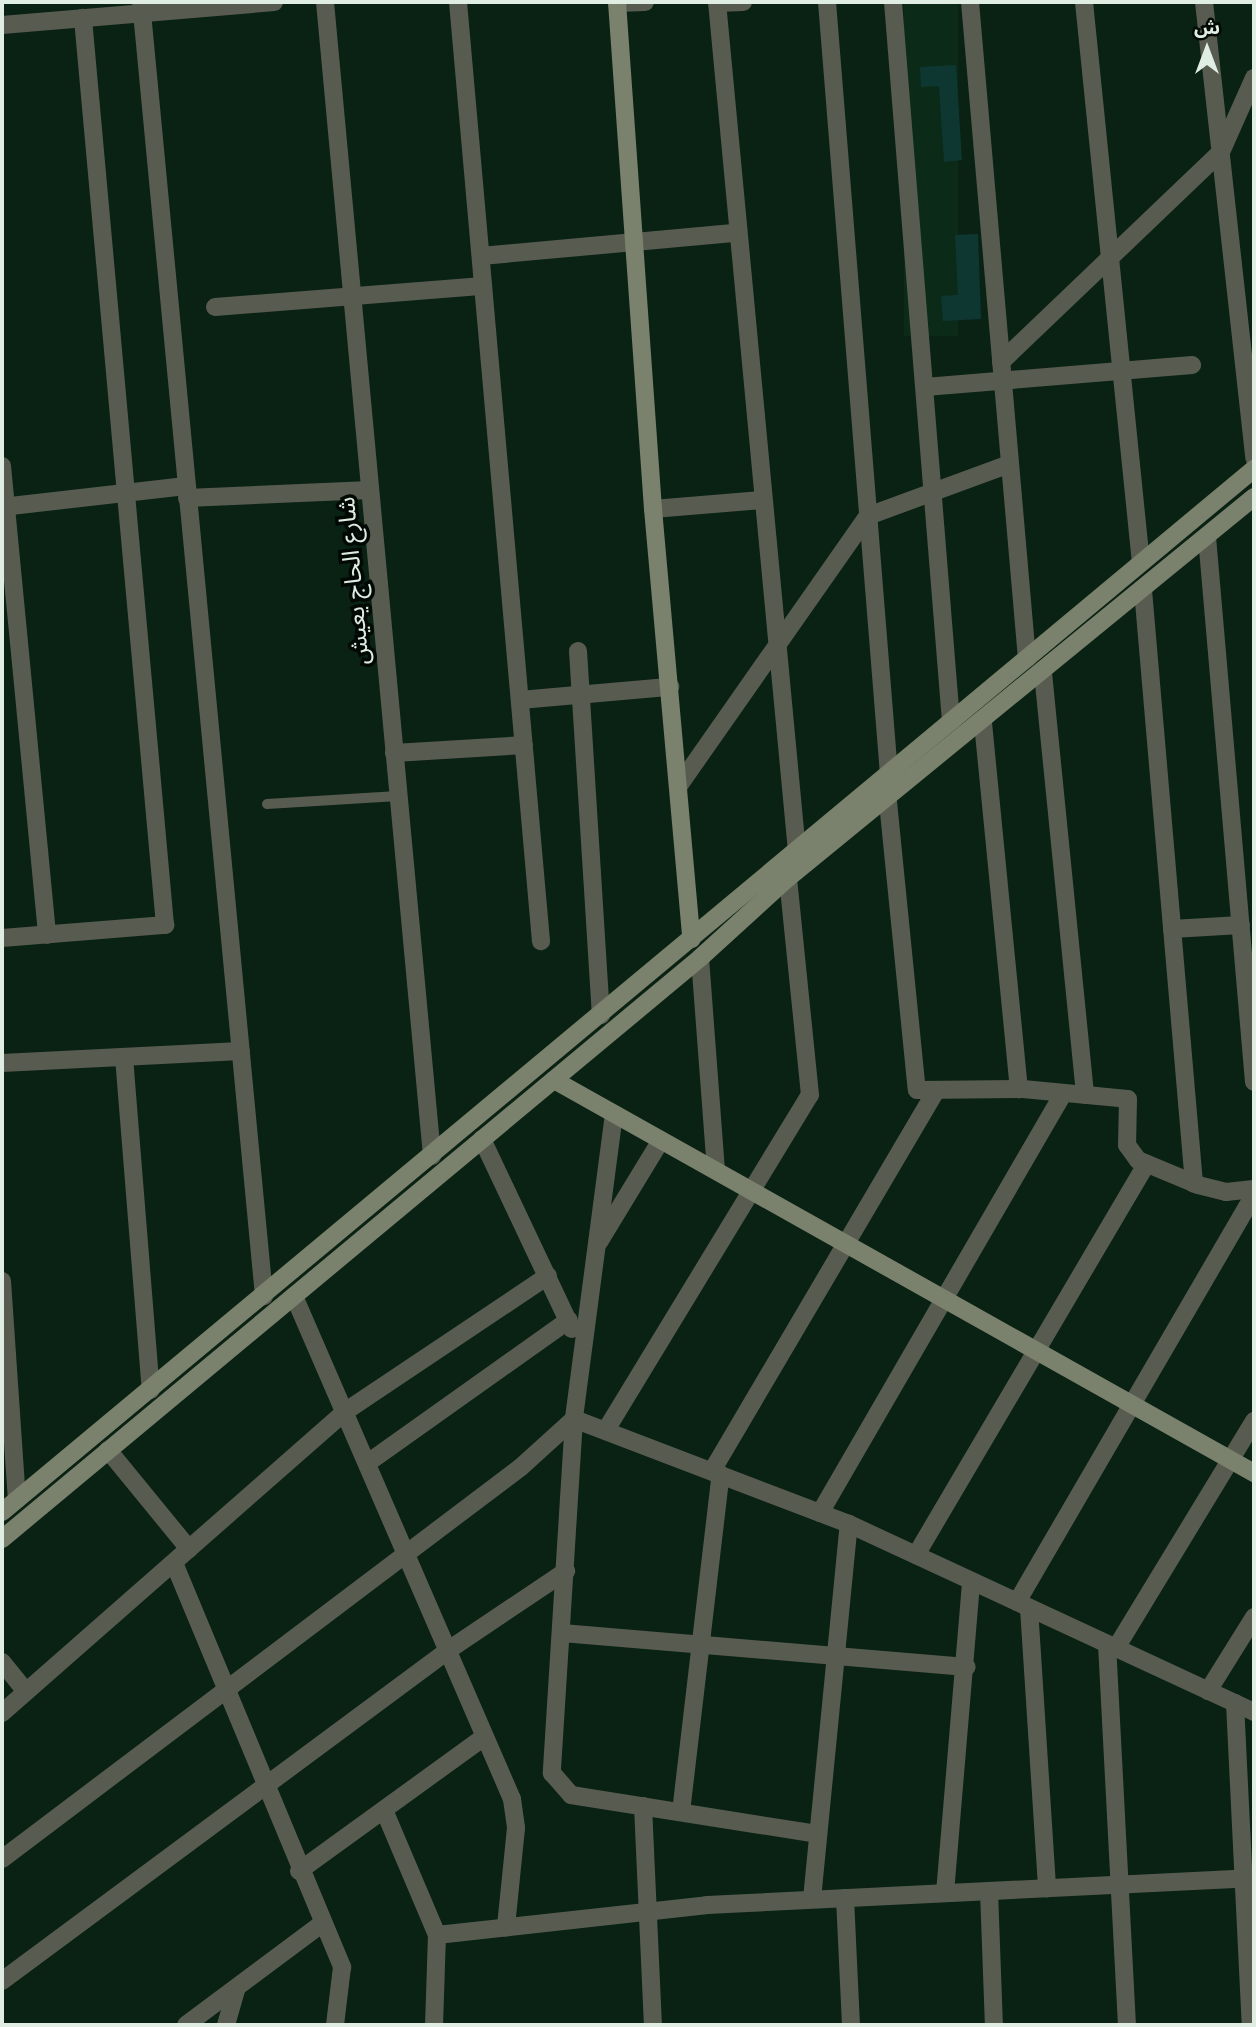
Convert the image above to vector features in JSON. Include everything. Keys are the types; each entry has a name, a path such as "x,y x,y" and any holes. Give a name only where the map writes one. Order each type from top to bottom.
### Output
{"main road":[{"path":"617,2 653,509 680,784 691,939"},
{"path":"2,1512 1254,469"},
{"path":"2,1539 700,958 788,878 888,802 1254,497"},
{"path":"554,1080 850,1242 943,1298 1254,1473"}],"street":[{"path":"2,25 83,18 141,7 274,2"},
{"name":"شارع الحاج يعيش","path":"325,2 432,1156"},
{"path":"458,2 541,941"},
{"path":"617,2 645,2"},
{"path":"743,2 717,2 736,233 797,850"},
{"path":"827,2 889,774"},
{"path":"893,2 951,722"},
{"path":"970,2 1027,659"},
{"path":"1084,2 1141,563"},
{"path":"1204,2 1254,458"},
{"path":"141,7 264,1296"},
{"path":"2,939 165,925 83,18"},
{"path":"1001,362 1221,152 1254,78"},
{"path":"481,256 634,240 736,233"},
{"path":"215,307 483,286"},
{"path":"925,387 1192,365"},
{"path":"680,784 868,516 1009,464"},
{"path":"2,466 47,935"},
{"path":"4,506 126,493 370,490"},
{"path":"653,509 762,499"},
{"path":"1207,537 1254,1082"},
{"path":"1143,590 1194,1184"},
{"path":"578,651 601,1015"},
{"path":"1043,673 1085,1095"},
{"path":"520,699 670,687"},
{"path":"983,723 1019,1089"},
{"path":"394,753 524,746"},
{"path":"888,802 917,1090 1019,1089 1128,1100 1127,1145 1146,1164 1194,1184 1226,1192 1254,1192 1023,1605 1047,1888"},
{"path":"606,1430 810,1095 788,878"},
{"path":"1172,929 1241,925"},
{"path":"700,958 716,1170"},
{"path":"2,1063 241,1051"},
{"path":"124,1057 151,1390"},
{"path":"681,1812 717,1472 936,1090"},
{"path":"820,1513 1063,1093"},
{"path":"614,1114 574,1419 552,1773 570,1795 817,1834"},
{"path":"482,1139 569,1320 582,1353"},
{"path":"596,1248 661,1140"},
{"path":"916,1555 1039,1352 1146,1164"},
{"path":"2,1713 346,1411 548,1276"},
{"path":"2,1281 17,1499"},
{"path":"294,1296 450,1649 483,1738 516,1813 506,1927"},
{"path":"369,1462 569,1320"},
{"path":"574,1419 849,1524 1254,1712"},
{"path":"2,1859 407,1554 574,1419"},
{"path":"1127,2025 1112,1646 1232,1461 1254,1421"},
{"path":"108,1450 189,1549"},
{"path":"812,1899 849,1524"},
{"path":"174,1563 299,1871 342,1968 335,2025"},
{"path":"2,1980 450,1649 566,1571"},
{"path":"945,1893 967,1667 971,1581"},
{"path":"1208,1691 1254,1617"},
{"path":"562,1633 967,1667"},
{"path":"2,1662 26,1692"},
{"path":"1235,1703 1250,1878 1251,2025"},
{"path":"299,1871 483,1738"},
{"path":"643,1806 650,1911 653,2025"},
{"path":"383,1810 437,1934 434,2025"},
{"path":"437,1934 650,1911 812,1899 1250,1878"},
{"path":"989,1891 994,2025"},
{"path":"845,1898 851,2025"},
{"path":"186,2025 323,1923"},
{"path":"226,2025 236,1989"}],"lane":[{"path":"267,804 398,796"}],"shaded area":[{"path":"904,2 958,2 958,336 904,336"}],"building":[{"path":"956,65 962,160 944,162 939,86 921,87 920,67"},
{"path":"978,234 981,319 943,321 941,296 958,295 955,235"}]}
